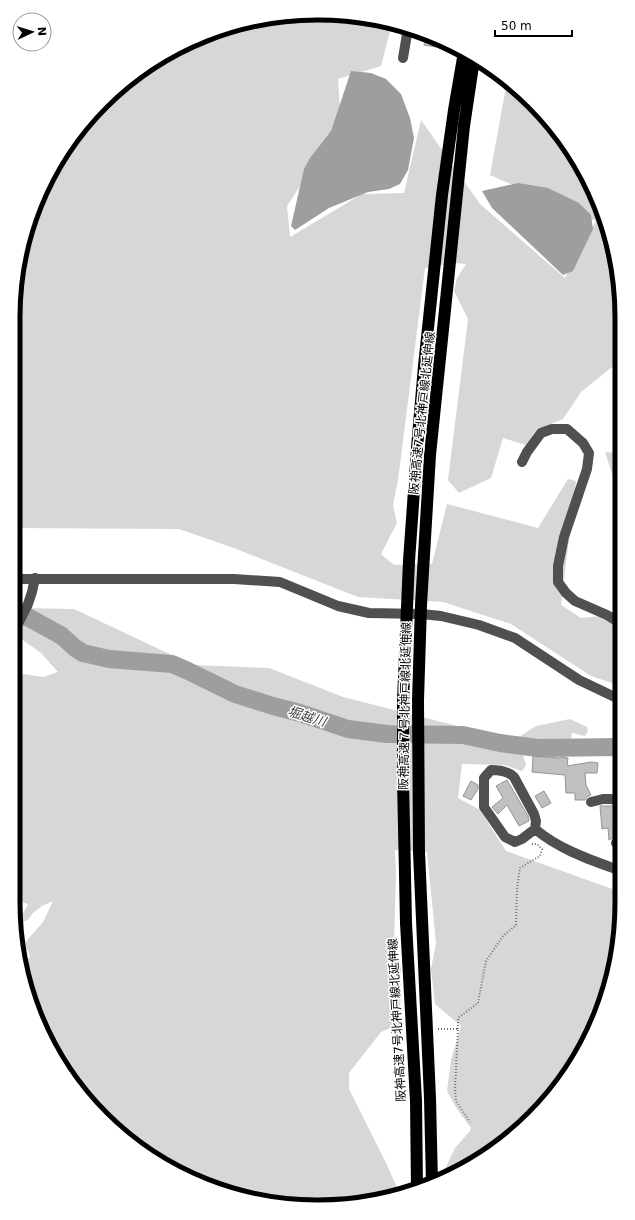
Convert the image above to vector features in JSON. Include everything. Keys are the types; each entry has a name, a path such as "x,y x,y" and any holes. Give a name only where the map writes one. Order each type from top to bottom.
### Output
{"highway":[{"path":"451,110 457,55"},
{"path":"451,110 463,58"},
{"path":"467,127 473,64"},
{"path":"467,127 480,68"},
{"name":"阪神高速7号北神戸線北延伸線","path":"410,561 417,448 451,110"},
{"name":"阪神高速7号北神戸線北延伸線","path":"423,562 430,455 461,161 467,127"},
{"name":"阪神高速７号北神戸線北延伸線","path":"405,851 403,700 410,561"},
{"name":"阪神高速７号北神戸線北延伸線","path":"423,562 418,700 419,852 430,1098 432,1177"},
{"name":"阪神高速7号北神戸線北延伸線","path":"405,851 406,923 416,1101 417,1182"}],"street":[{"path":"403,58 407,34"},
{"path":"522,462 527,452 540,434 552,429 567,430 583,442 589,452 587,469 564,536 558,566 558,582 566,593 575,601 615,620"},
{"path":"20,578 234,579 280,582 338,606 370,613 441,616 479,625 515,638 579,680 615,697"},
{"path":"20,619 28,604 35,578"},
{"path":"491,770 501,771 514,777 534,814 536,822 534,829 522,839 515,842 505,838 492,821 484,807 484,778 491,770"},
{"path":"591,802 603,799 615,800"},
{"path":"534,829 559,846 615,869"}],"path":[{"path":"470,1122 456,1101 455,1088 458,1018 478,1004 486,961 503,936 516,925 517,889 520,868 540,856 542,849 537,844 528,845"},
{"path":"448,1028 458,1029"}],"shaded area":[{"path":"318,20 356,23 390,29 381,66 338,79 341,123 287,206 290,237 362,194 404,193 421,120 480,204 565,278 596,221 490,175 506,87 528,107 554,136 565,152 584,186 599,222 605,241 612,279 615,318 615,368 612,367 581,392 563,419 536,430 526,445 503,438 491,478 459,493 448,480 468,319 454,291 457,278 466,264 455,263 425,268 398,480 393,505 397,523 381,554 394,565 432,564 447,504 538,528 568,479 576,481 561,605 581,618 601,616 615,626 615,684 591,676 511,624 443,602 358,597 231,547 179,529 20,528 20,318 26,259 36,222 51,186 70,152 81,136 107,107 136,81 152,70 186,51 222,36 259,26"},
{"path":"351,71 371,73 386,79 401,94 410,118 414,138 408,170 400,184 389,189 368,192 329,208 295,230 291,226 304,169 310,158 331,131"},
{"path":"518,183 548,188 579,203 591,215 593,229 573,271 563,275 492,208 482,191"},
{"path":"605,452 615,453 615,483"},
{"path":"20,608 74,609 193,665 269,668 343,697 481,732 516,739 536,726 570,719 587,727 588,731 585,736 572,733 570,744 522,751 526,765 522,771 504,765 462,764 458,798 480,810 506,851 615,890 612,941 605,979 584,1034 565,1068 554,1084 528,1113 499,1139 466,1160 444,1171 455,1148 471,1128 457,1109 447,1091 451,1060 461,1026 435,1004 431,969 436,943 427,852 395,850 396,872 394,943 401,968 400,1024 381,1032 349,1073 349,1089 398,1189 356,1197 318,1200 259,1194 222,1184 186,1169 152,1150 136,1139 107,1113 81,1084 70,1068 43,1016 30,979 26,961 30,957 27,949 24,950 23,944 43,922 53,901 42,906 33,913 28,920 21,923 21,916 28,904 20,901 20,677 24,674 43,677 58,672 41,653 20,638"}],"building":[{"path":"425,41 436,45 436,47 424,45"},
{"path":"533,756 568,758 567,766 591,762 598,763 597,773 585,773 586,785 591,795 585,800 575,800 575,793 566,793 565,775 532,772"},
{"path":"507,780 528,816 529,821 519,826 507,805 498,814 492,807 503,798 496,786"},
{"path":"471,781 478,785 478,789 471,800 463,796"},
{"path":"544,791 551,803 542,808 535,796"},
{"path":"600,806 612,806 615,808 615,837 609,840 608,828 602,829"}],"waterway":[{"name":"堀越川","path":"20,613 62,636 83,653 109,659 172,664 235,694 348,729 387,734 463,735 500,743 538,748 615,747"}]}
